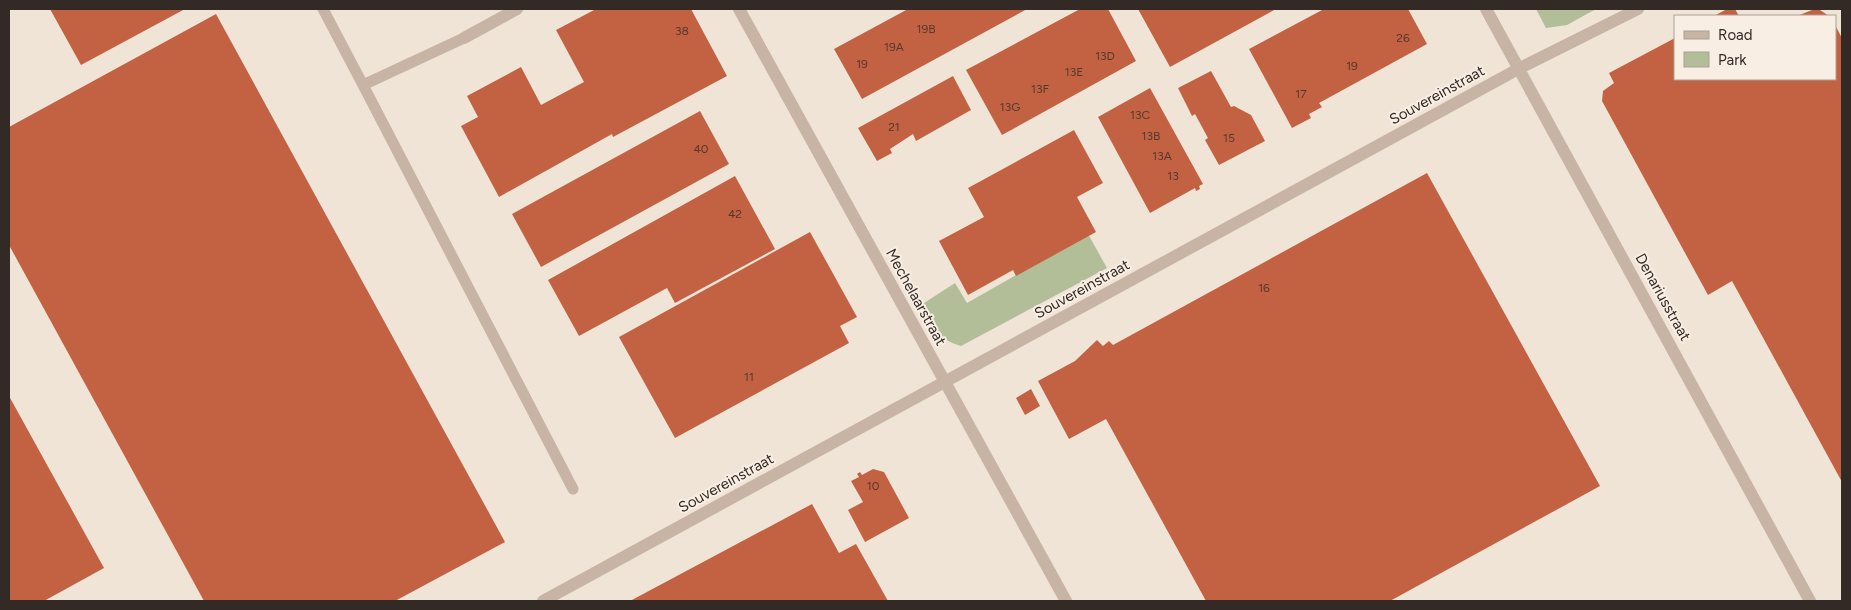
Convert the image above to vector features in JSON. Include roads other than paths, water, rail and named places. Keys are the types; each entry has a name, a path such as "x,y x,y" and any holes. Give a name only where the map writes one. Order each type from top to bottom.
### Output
{"street":[{"path":"464,38 517,9"},
{"name":"Mechelaarstraat","path":"739,9 1066,601"},
{"name":"Denariusstraat","path":"1486,9 1810,601"},
{"name":"Souvereinstraat","path":"543,601 1520,68 1638,9"}],"lane":[{"path":"323,9 573,489"},
{"path":"363,85 464,38"}]}
